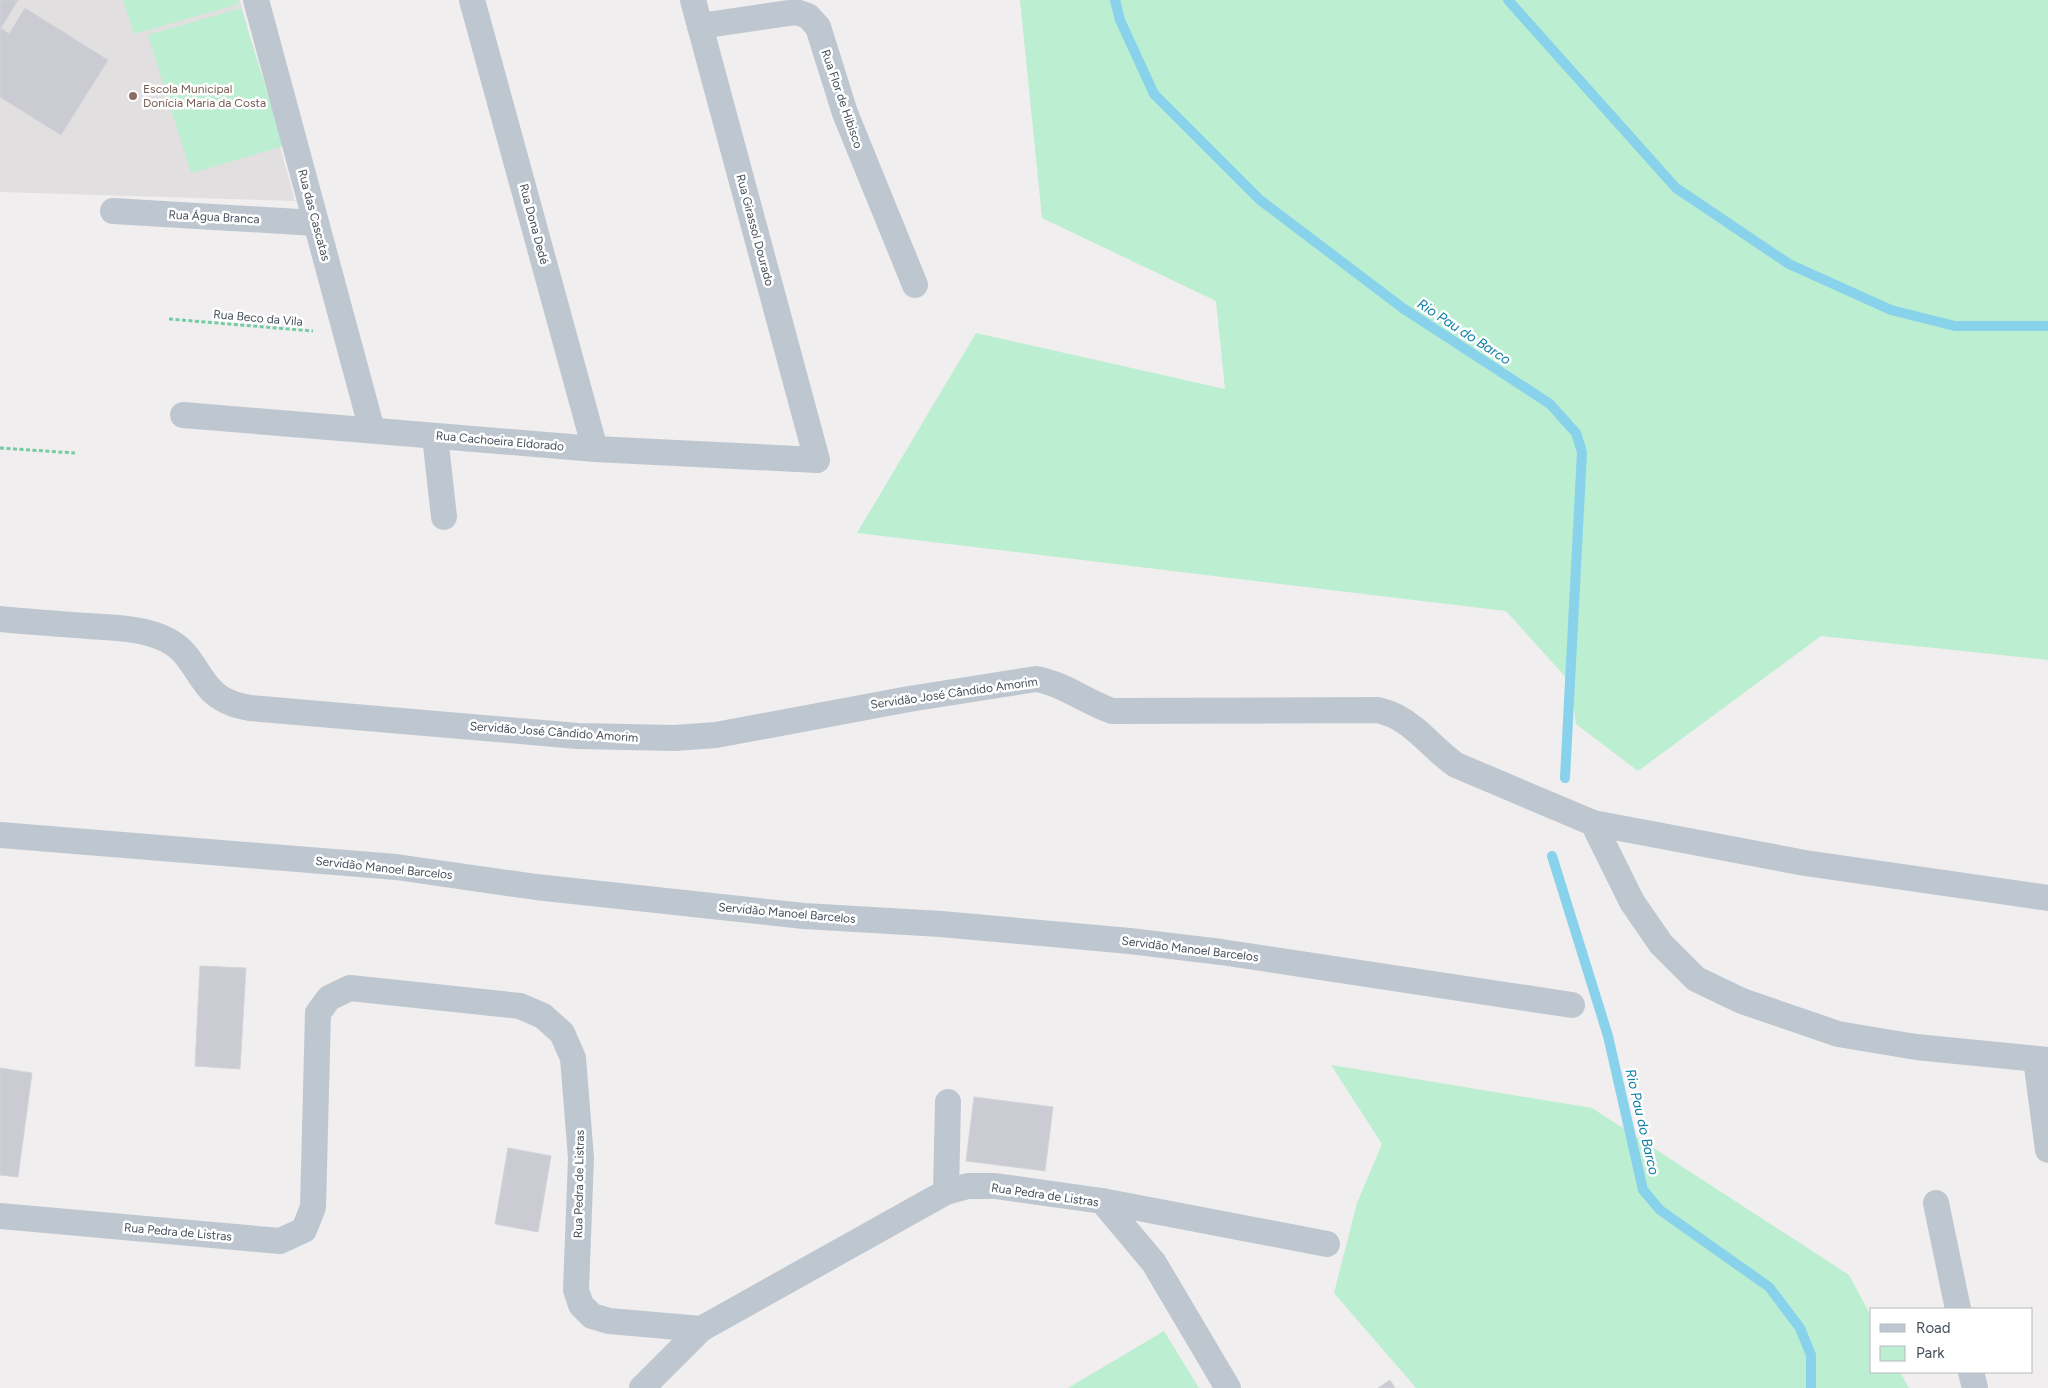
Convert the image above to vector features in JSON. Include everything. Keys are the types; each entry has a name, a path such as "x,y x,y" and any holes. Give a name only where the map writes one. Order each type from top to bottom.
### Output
{"street":[{"name":"Rua das Cascatas","path":"256,0 372,430"},
{"name":"Rua Dona Dedé","path":"472,0 595,449"},
{"name":"Rua Girassol Dourado","path":"693,0 817,460"},
{"name":"Rua Flor de Hibisco","path":"700,26 796,12 808,16 818,27 844,113 915,285"},
{"name":"Rua Água Branca","path":"113,211 316,223"},
{"name":"Rua Cachoeira Eldorado","path":"183,415 595,449 817,460"},
{"path":"435,436 444,517"},
{"name":"Servidão José Cândido Amorim","path":"0,619 146,632 167,640 185,652 209,687 220,697 233,704 250,708 578,736 675,738 716,735 908,698 1036,679 1053,682 1094,705 1112,711 1378,710 1396,717 1412,727 1441,755 1456,765 1594,823 1805,863 2048,898"},
{"path":"1594,823 1632,902 1661,944 1696,978 1742,1001 1838,1034 1916,1047 2042,1059 2048,1150"},
{"name":"Servidão Manoel Barcelos","path":"0,835 396,867 536,887 804,916 1130,940 1231,953 1572,1006"},
{"name":"Rua Pedra de Listras","path":"0,1216 280,1241 304,1230 313,1207 318,1012 329,998 350,988 520,1006 543,1016 562,1033 573,1058 581,1136 576,1290 580,1305 592,1316 609,1321 701,1329 946,1192 968,1186 995,1186 1102,1201 1154,1263 1228,1388"},
{"path":"946,1192 948,1102"},
{"path":"1102,1201 1327,1244"},
{"path":"1936,1203 1958,1308"},
{"path":"642,1388 701,1329"},
{"path":"1971,1373 1974,1388"}],"path":[{"name":"Rua Beco da Vila","path":"170,319 346,334"},
{"path":"0,448 74,453"}],"shaded area":[{"name":"Escola Municipal Donícia Maria da Costa","path":"0,0 240,0 295,201 0,192"}],"green space":[{"path":"123,0 238,0 239,4 134,34"},
{"path":"1020,0 2048,0 2048,660 1821,636 1638,771 1576,724 1570,682 1506,611 857,533 976,333 1225,389 1216,301 1042,218"},
{"path":"241,8 284,146 191,173 148,35"},
{"path":"1331,1065 1592,1108 1849,1275 1870,1314 1870,1373 1901,1373 1909,1388 1416,1388 1334,1293 1357,1203 1382,1144"},
{"path":"1164,1331 1199,1388 1068,1388"}],"building":[{"path":"0,0 18,0 1,28 9,34 25,8 108,60 61,135 0,97"},
{"path":"200,966 246,968 240,1069 195,1066"},
{"path":"0,1068 32,1073 18,1177 0,1175"},
{"path":"974,1097 1053,1107 1045,1171 966,1161"},
{"path":"508,1148 551,1156 538,1232 495,1224"},
{"path":"1390,1380 1395,1388 1378,1388"}],"waterway":[{"name":"Rio Pau do Barco","path":"1115,0 1120,20 1154,94 1260,200 1404,309 1550,404 1576,433 1582,452 1565,778"},
{"path":"1508,0 1676,188 1789,264 1891,310 1955,326 2048,326"},
{"name":"Rio Pau do Barco","path":"1552,856 1608,1036 1643,1190 1660,1210 1769,1287 1800,1328 1811,1355 1811,1388"}],"place":[{"name":"Escola Municipal Donícia Maria da Costa","path":"133,96"}]}
